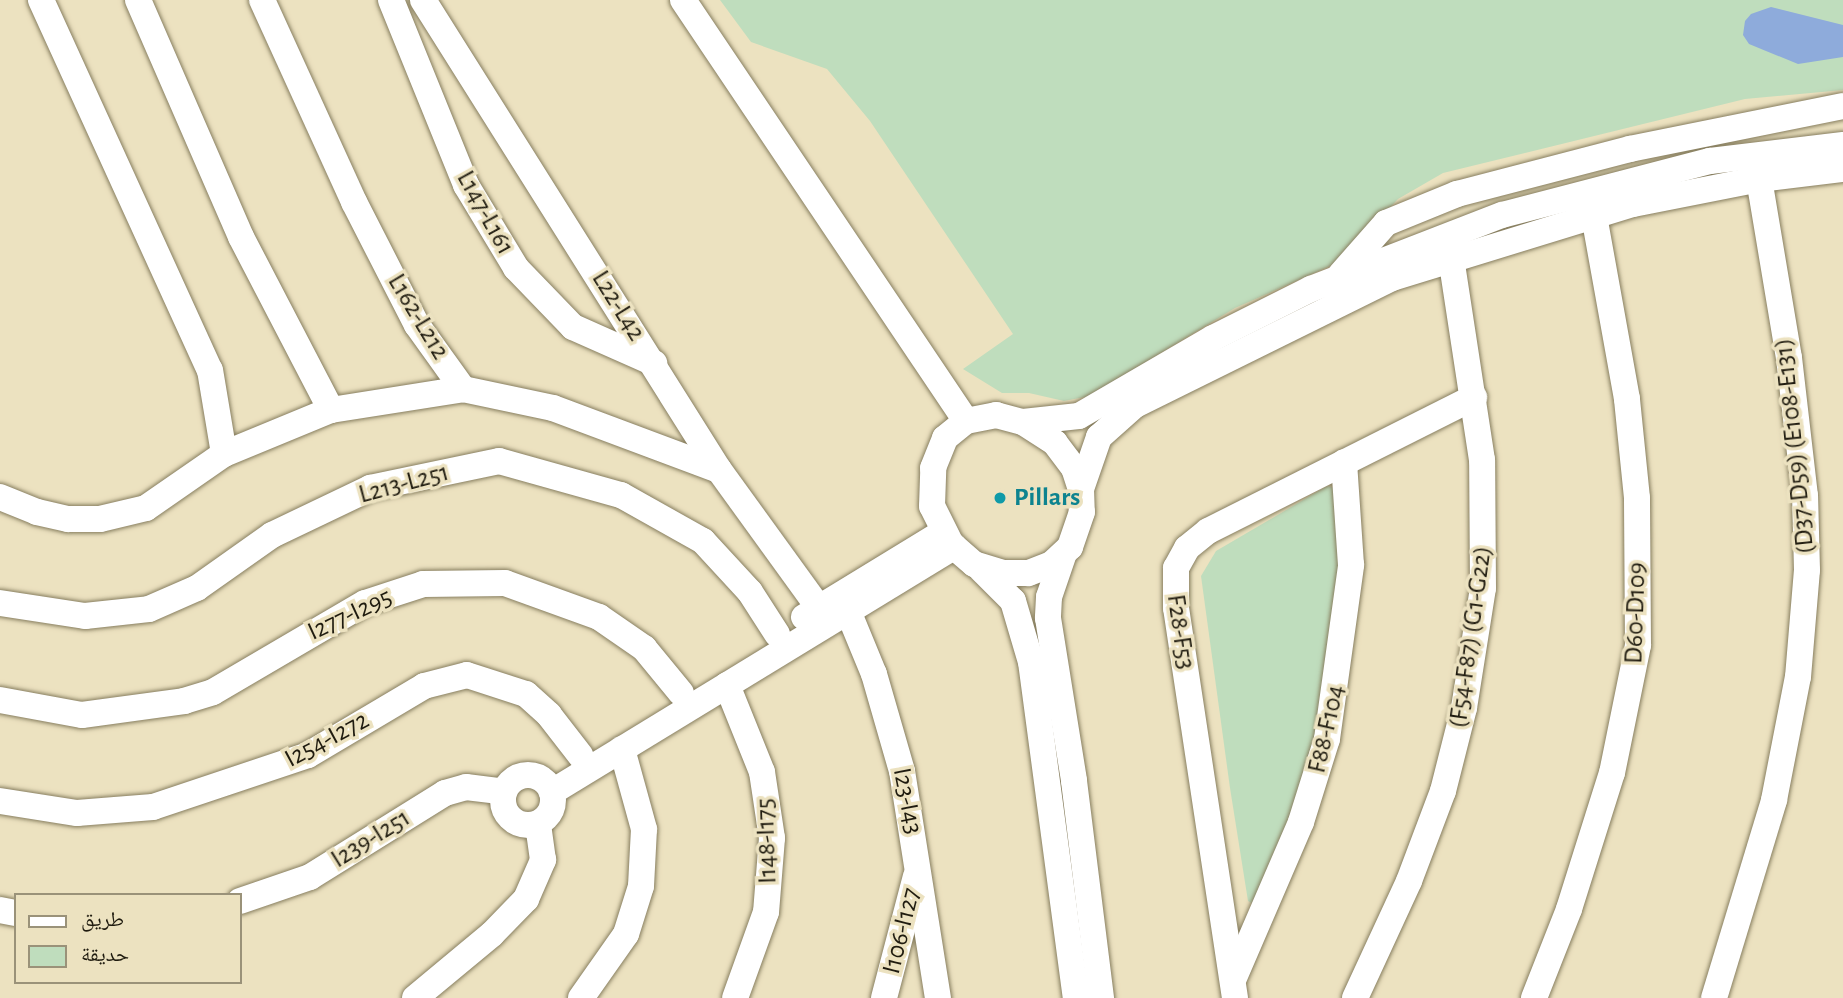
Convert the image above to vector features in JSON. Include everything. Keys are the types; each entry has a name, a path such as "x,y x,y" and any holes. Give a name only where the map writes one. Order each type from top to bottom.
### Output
{"street":[{"path":"41,0 210,370 224,454"},
{"path":"138,0 241,237 331,410"},
{"name":"L162-L212","path":"262,0 354,202 417,325 463,389 553,408 719,470"},
{"name":"L147-L161","path":"391,0 466,185 516,268 573,327 654,363"},
{"name":"L22-L42","path":"424,0 719,470 819,608"},
{"path":"683,0 965,421"},
{"path":"1339,276 1386,223 1457,194 1605,155 1843,106"},
{"path":"1023,422 1079,416 1213,338 1339,276 1477,224 1601,187 1710,161 1843,145"},
{"path":"1101,998 1074,781 1048,618 1051,587 1080,524 1081,489 1099,437 1135,405 1392,278 1594,216 1759,179 1843,169"},
{"name":"(D37-D59) (E108-E131)","path":"1714,998 1774,800 1798,677 1807,570 1805,496 1789,358 1759,179"},
{"name":"D60-D109","path":"1534,998 1569,909 1612,773 1638,645 1637,498 1626,399 1594,216"},
{"name":"(F54-F87) (G1-G22)","path":"1355,998 1429,830 1464,708 1485,556 1485,497 1474,397 1451,258"},
{"path":"0,497 58,517 100,519 146,508 224,454 331,410 463,389"},
{"name":"F28-F53","path":"1234,989 1173,579 1187,548 1208,531 1474,397"},
{"path":"1076,998 1054,817 1025,638 1007,591 957,547 932,506 933,467 945,438 965,421 996,415 1023,422 1055,443 1074,468 1081,489"},
{"name":"L213-L251","path":"0,603 85,616 149,609 197,588 272,536 370,488 499,461 621,495 703,541 750,592 777,634"},
{"name":"F88-F104","path":"1234,989 1301,822 1327,739 1351,565 1344,462"},
{"path":"547,785 550,812 538,823 513,820 504,808 504,792 517,777 547,785 622,749 957,547"},
{"path":"547,785 580,755 819,608 957,547 1016,575 1041,569 1063,556"},
{"name":"I277-I295","path":"0,700 82,715 184,701 213,691 365,603 423,584 505,583 599,617 644,648 681,693"},
{"name":"I23-I43","path":"848,611 884,703 919,864 938,998"},
{"name":"I254-I272","path":"0,801 77,813 153,807 308,755 424,686 467,675 526,694 549,715 580,755"},
{"name":"I148-I175","path":"727,685 762,772 772,838 766,912 735,998"},
{"path":"581,993 626,934 645,860 644,829 622,749"},
{"name":"I239-I251","path":"242,900 310,877 445,793 471,787 504,792"},
{"path":"415,998 492,934 526,899 543,860 538,823"},
{"name":"I106-I127","path":"884,998 919,864"}],"green space":[{"path":"720,0 1843,0 1843,90 1745,99 1443,173 1398,199 1339,262 1235,308 1090,396 1064,401 1029,393 1002,393 963,369 1013,334 870,121 827,69 751,42"},
{"path":"1327,486 1336,488 1341,582 1318,749 1255,905 1248,901 1201,576 1216,551"}],"water":[{"path":"1771,7 1843,25 1843,57 1798,64 1749,44 1743,35 1745,21 1751,14"}],"place":[{"name":"Pillars","path":"1000,498"}]}
